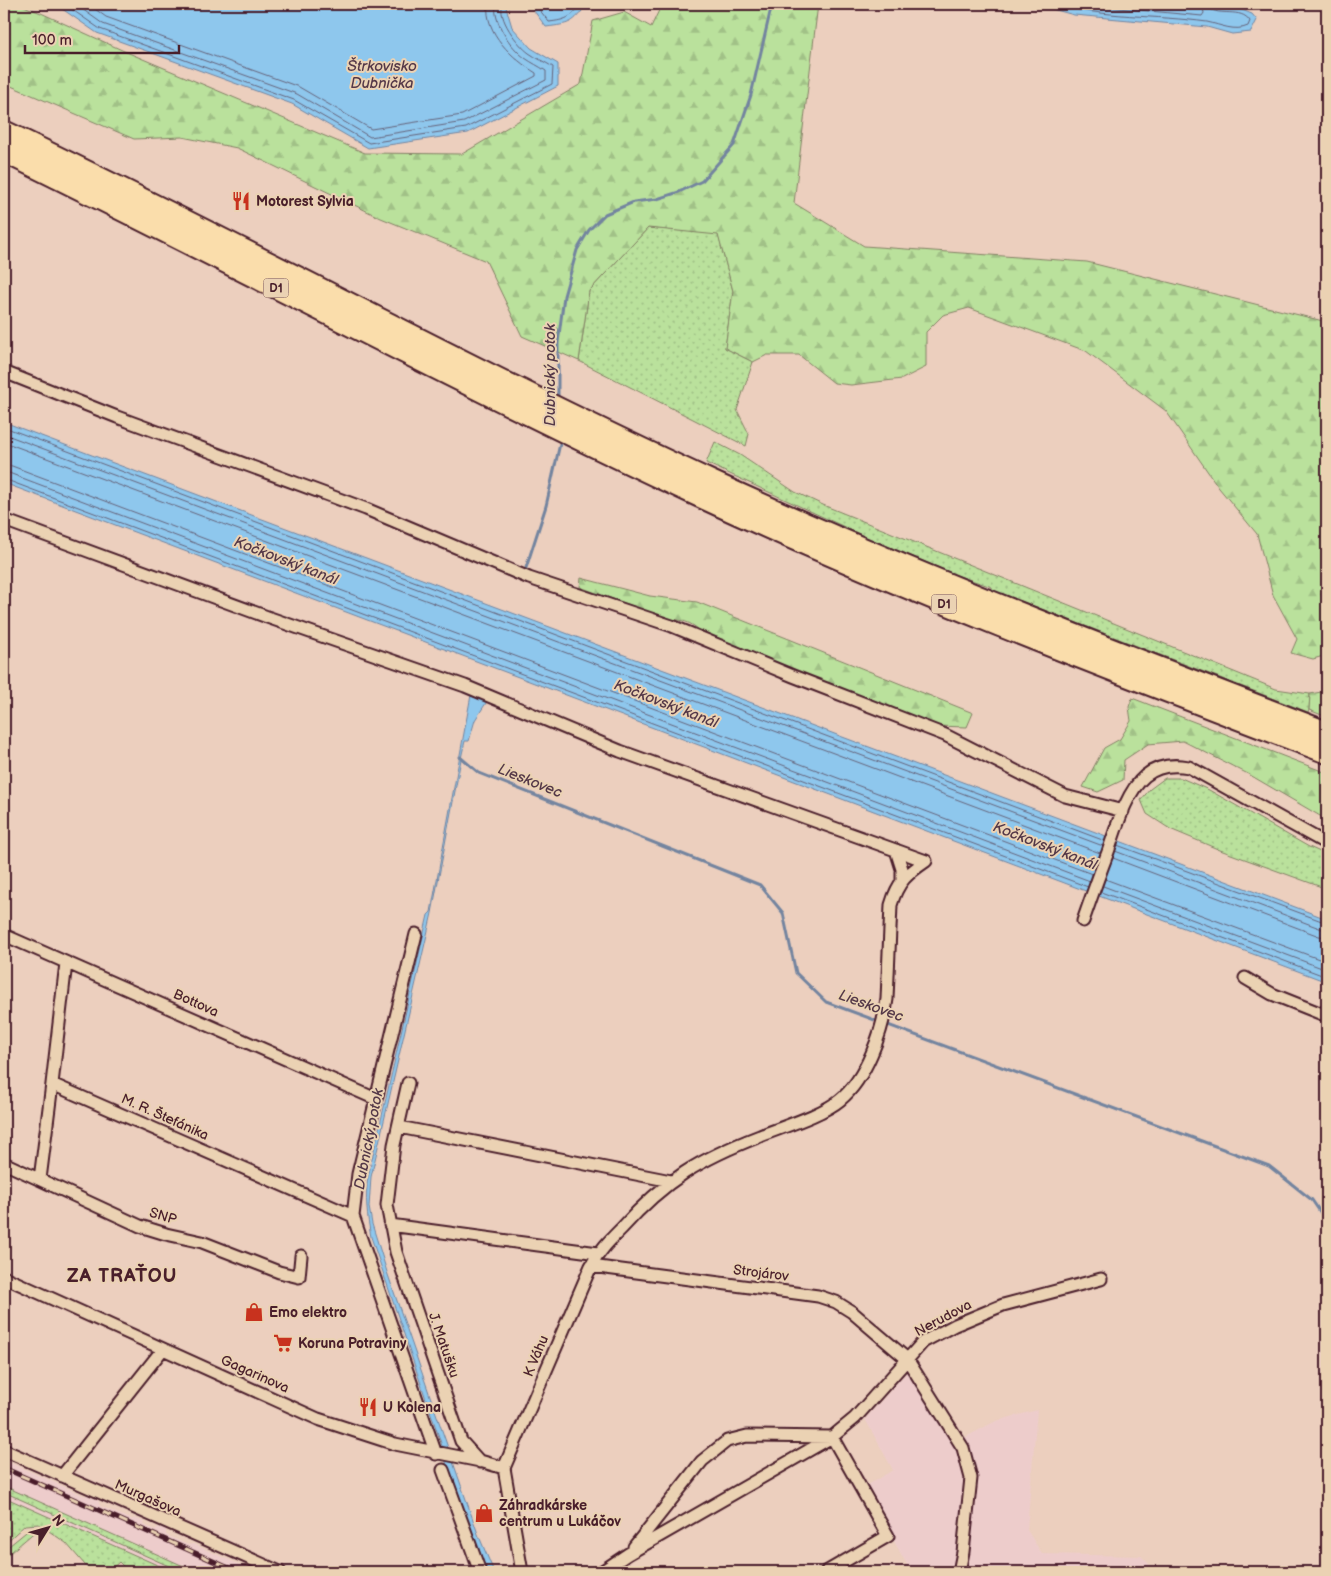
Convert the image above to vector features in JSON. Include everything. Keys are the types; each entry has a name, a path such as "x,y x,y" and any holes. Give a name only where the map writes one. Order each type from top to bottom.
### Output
{"highway":[{"name":"D1","path":"4,131 571,414 710,480 904,566 1042,623 1327,732"},
{"name":"D1","path":"4,152 547,424 820,552 1045,645 1327,753"}],"street":[{"path":"4,372 366,509 522,575 672,626 793,676 945,735 1065,796 1123,811"},
{"path":"4,520 270,618 464,686 620,750 926,861 902,880"},
{"path":"1083,921 1116,828 1133,790 1146,775 1162,767 1181,766 1198,772 1327,844"},
{"path":"896,850 902,869 902,880"},
{"name":"K Váhu","path":"504,1468 598,1253 638,1210 671,1181 704,1160 733,1146 832,1106 846,1095 858,1079 869,1058 885,1014 891,905 895,890 902,880"},
{"path":"416,934 358,1174 353,1216 437,1454"},
{"name":"Bottova","path":"4,936 376,1099"},
{"path":"40,1179 66,963"},
{"path":"1245,978 1272,994 1327,1016"},
{"name":"J. Matušku","path":"408,1083 394,1145 388,1205 390,1225 396,1252 461,1440 480,1465"},
{"name":"M. R. Štefánika","path":"52,1084 353,1216"},
{"path":"398,1127 671,1181"},
{"name":"SNP","path":"4,1163 140,1226 202,1242 279,1272 299,1277 302,1256"},
{"path":"390,1225 598,1253"},
{"name":"Strojárov","path":"591,1266 818,1296 836,1302 852,1312 907,1359 963,1448 971,1478 959,1572"},
{"name":"Gagarinova","path":"4,1277 318,1419 395,1444 460,1458 480,1465 504,1468"},
{"name":"Nerudova","path":"601,1572 628,1554 832,1437 855,1418 923,1342 955,1325 1003,1305 1101,1279"},
{"path":"62,1476 163,1349"},
{"name":"Nerudova","path":"628,1554 702,1461 727,1441 747,1436 832,1437"},
{"path":"826,1572 888,1536 832,1437"},
{"name":"Murgašova","path":"4,1450 280,1572"},
{"path":"504,1468 522,1572"},
{"path":"443,1470 480,1572"}],"shaded area":[{"path":"914,1364 962,1439 996,1421 1037,1410 1027,1530 1042,1554 1141,1556 1157,1572 911,1572 864,1487 893,1470 865,1419"},
{"path":"4,1460 98,1500 100,1506 133,1520 134,1518 145,1522 144,1525 155,1530 158,1527 166,1530 166,1535 188,1545 193,1544 256,1572 151,1572 4,1508"}],"green space":[{"path":"4,4 19,4 41,13 124,51 365,153 462,154 581,84 593,21 624,12 651,27 662,4 818,4 794,203 864,246 1087,262 1327,322 1327,564 1321,595 1327,603 1327,655 1313,659 1291,653 1297,639 1273,595 1257,534 1219,488 1166,411 1086,351 969,308 943,315 926,332 926,367 902,379 851,385 834,383 799,355 767,355 753,362 725,348 733,291 718,235 648,228 589,291 579,361 522,336 486,261 381,218 237,148 182,137 134,139 4,83"},
{"path":"648,228 718,234 733,291 725,348 753,362 737,410 749,434 746,446 579,361 589,291"},
{"path":"715,442 740,455 795,492 823,505 1276,689 1310,694 1309,710 1308,712 992,590 992,587 956,575 864,536 706,463"},
{"path":"581,578 650,596 697,602 973,713 967,727 936,726 707,637 694,626 681,620 668,619 580,587"},
{"path":"1327,691 1327,717 1309,710 1310,694"},
{"path":"1132,698 1327,773 1327,820 1250,775 1183,741 1148,744 1124,760 1123,780 1098,792 1083,787 1104,748 1120,739 1131,721 1129,707"},
{"path":"1165,778 1181,778 1209,790 1309,847 1327,855 1327,889 1220,850 1170,829 1147,814 1141,800 1150,789"},
{"path":"4,1486 197,1572 182,1572 4,1492"},
{"path":"4,1497 173,1572 129,1572 119,1562 108,1572 91,1572 66,1543 39,1524 25,1525 4,1544"},
{"path":"31,1528 38,1529 4,1558 4,1550"}],"water":[{"name":"Štrkovisko Dubnička","path":"55,4 587,4 578,16 570,22 546,27 531,7 506,7 512,27 531,48 558,64 558,86 468,133 368,148 292,104 97,33"},
{"path":"1034,4 1193,4 1232,6 1252,14 1257,20 1251,32 1232,34 1207,27 1074,15"},
{"name":"Kočkovský kanál","path":"4,422 1327,919 1327,982 4,483"},
{"path":"471,695 488,700 475,720 469,741 465,741 432,913 371,1177 369,1207 372,1224 387,1272 478,1534 494,1572 486,1572 461,1510 442,1446 371,1237 367,1200 368,1177 428,915 431,912"}],"waterway":[{"name":"Dubnický potok","path":"558,401 558,343 564,296 577,250 589,230 605,214 634,202 657,199 679,192 702,181 734,145 751,95 772,4"},
{"name":"Dubnický potok","path":"525,571 546,506 561,439"},
{"name":"Lieskovec","path":"460,757 479,773 760,885 783,913 796,973 826,1002 1269,1166 1312,1200 1327,1222"}],"railway":[{"path":"4,1468 238,1572"}],"place":[{"name":"Motorest Sylvia","path":"241,201"},
{"name":"Emo elektro","path":"254,1312"},
{"name":"Koruna Potraviny","path":"283,1343"},
{"name":"U Kolena","path":"368,1407"},
{"name":"Záhradkárske centrum u Lukáčov","path":"484,1513"}],"district":[{"name":"ZA TRAŤOU","path":"122,1276"}]}
